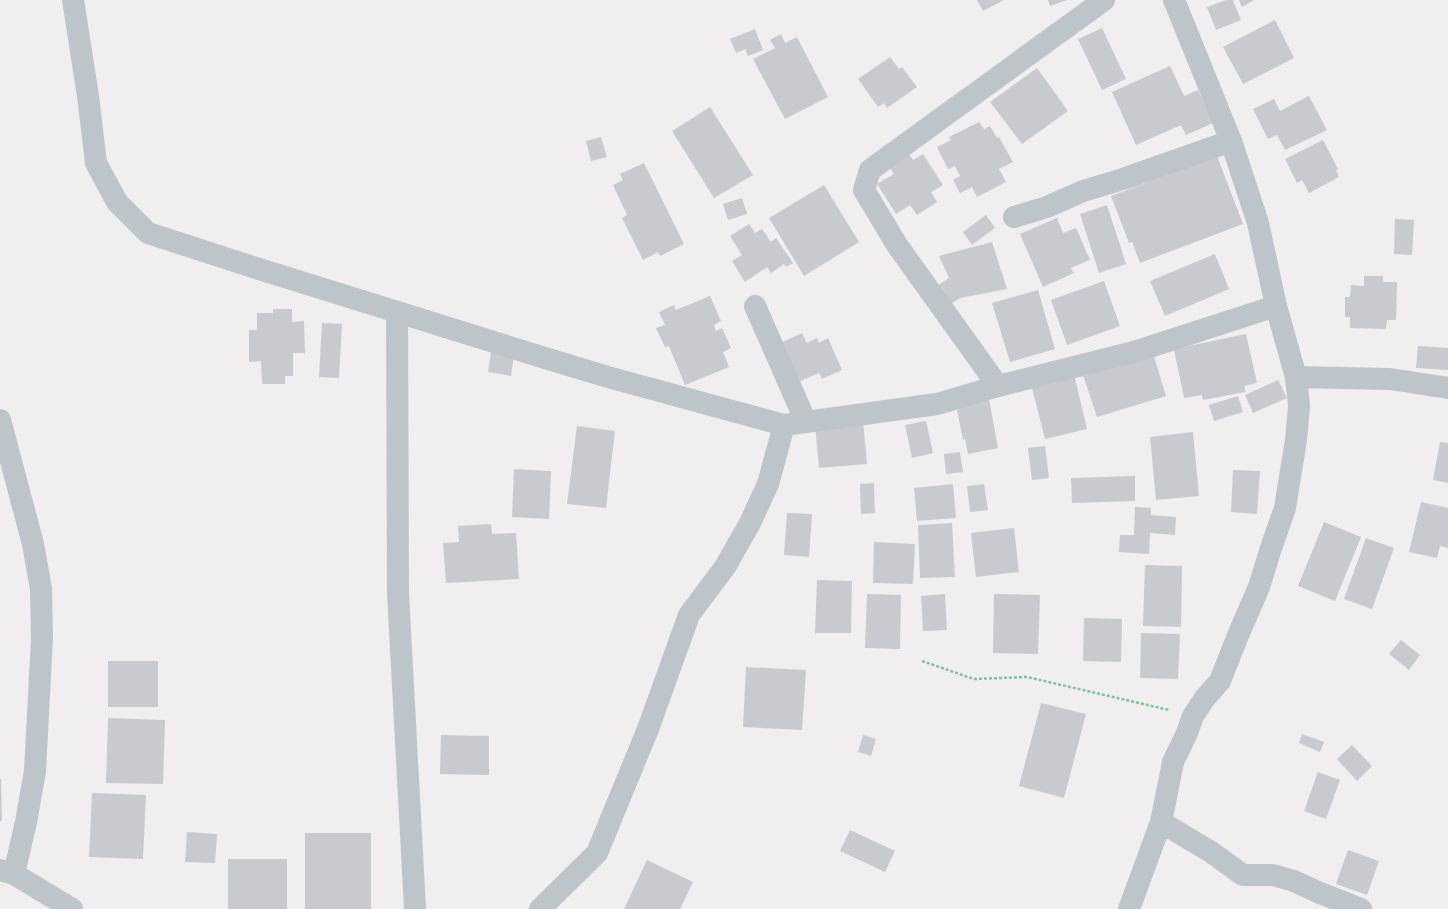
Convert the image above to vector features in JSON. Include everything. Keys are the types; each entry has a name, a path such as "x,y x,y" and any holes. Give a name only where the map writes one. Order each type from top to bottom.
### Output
{"street":[{"path":"73,0 88,96 96,163 116,202 148,233 601,375 795,423 937,404 998,386 1134,352 1276,306"},
{"path":"998,386 898,246 864,190 870,170 1104,0"},
{"path":"1129,909 1161,822 1173,762 1187,733 1193,716 1205,698 1220,681 1238,633 1259,587 1285,508 1296,440 1299,406 1296,377 1276,306 1258,223 1231,141 1174,0"},
{"path":"1014,217 1046,207 1083,191 1123,179 1231,141"},
{"path":"540,909 597,853 648,729 689,615 725,567 750,523 795,423 755,306"},
{"path":"397,312 398,593 415,909"},
{"path":"1296,377 1390,379 1448,388"},
{"path":"0,420 33,544 41,589 42,638 35,771 26,822 7,872 72,909"},
{"path":"1161,822 1212,852 1243,875 1273,875 1294,881 1361,909"}],"path":[{"path":"922,661 974,678 1027,677 1193,716"}],"building":[{"path":"977,0 1004,0 983,11"},
{"path":"1048,0 1067,0 1050,6"},
{"path":"1226,0 1233,0 1241,20 1216,30 1207,7"},
{"path":"1239,0 1254,0 1242,7"},
{"path":"1275,20 1294,58 1243,84 1223,47"},
{"path":"1102,28 1126,79 1102,90 1078,39"},
{"path":"755,29 763,50 748,56 745,49 736,53 730,39"},
{"path":"781,34 785,43 797,37 828,97 785,119 753,59 775,48 770,40"},
{"path":"890,57 899,69 902,67 917,87 887,108 884,103 878,107 858,79"},
{"path":"1170,66 1184,96 1198,90 1213,123 1186,135 1181,125 1136,145 1112,92"},
{"path":"1037,68 1068,111 1022,144 990,102"},
{"path":"1309,96 1327,130 1285,150 1277,135 1268,139 1253,109 1274,99 1280,111"},
{"path":"710,107 753,175 714,198 672,131"},
{"path":"979,122 984,129 990,126 997,138 999,137 1013,162 999,169 1006,182 977,197 972,187 960,193 953,180 960,176 955,166 948,169 937,147 951,140 949,137"},
{"path":"601,137 607,157 591,161 586,141"},
{"path":"1323,140 1338,169 1336,170 1339,177 1309,193 1302,180 1297,183 1285,159"},
{"path":"908,153 913,160 923,154 943,185 931,192 937,202 917,215 910,205 896,214 877,184 894,174 888,165"},
{"path":"1217,156 1243,224 1140,263 1132,242 1129,243 1111,196"},
{"path":"644,163 684,244 660,256 658,252 643,260 622,218 627,215 613,185 623,180 620,174"},
{"path":"824,185 859,242 804,276 769,218"},
{"path":"742,198 747,214 728,220 723,204"},
{"path":"1107,205 1126,264 1099,273 1080,214"},
{"path":"986,215 995,228 972,245 963,232"},
{"path":"1057,218 1063,233 1076,228 1090,260 1071,268 1074,273 1043,287 1020,234"},
{"path":"1395,219 1414,220 1412,255 1394,254"},
{"path":"749,224 755,233 762,229 771,242 776,238 793,263 786,267 784,264 771,273 767,267 745,282 732,261 742,255 730,236"},
{"path":"992,242 1007,289 960,298 946,307 934,288 949,278 939,256"},
{"path":"1215,254 1229,289 1165,316 1150,281"},
{"path":"1364,276 1383,276 1383,282 1397,282 1396,320 1387,320 1386,329 1350,328 1350,317 1345,317 1345,297 1350,297 1351,285 1364,286"},
{"path":"1104,281 1120,326 1067,345 1051,300"},
{"path":"1038,290 1055,349 1010,362 992,303"},
{"path":"710,296 721,321 714,325 716,331 722,328 731,348 723,352 729,367 685,385 669,346 665,347 656,328 665,325 659,312 674,305 676,310"},
{"path":"273,309 292,309 292,322 304,321 305,353 293,353 293,376 285,376 285,384 262,384 261,361 249,362 249,330 257,330 257,313 273,313"},
{"path":"322,323 342,324 339,378 319,377"},
{"path":"802,333 807,343 817,338 819,343 828,338 842,370 822,379 819,373 796,383 778,344"},
{"path":"1246,334 1257,383 1245,386 1245,392 1203,400 1202,395 1184,398 1174,349"},
{"path":"1418,346 1448,348 1448,370 1416,368"},
{"path":"491,352 514,355 511,376 488,372"},
{"path":"1153,353 1166,396 1097,417 1083,375"},
{"path":"1074,374 1087,429 1045,439 1031,384"},
{"path":"1278,380 1287,398 1253,413 1245,395"},
{"path":"1238,396 1243,412 1214,421 1209,405"},
{"path":"989,399 998,448 968,454 965,439 963,440 956,405"},
{"path":"863,420 867,464 819,468 815,424"},
{"path":"926,421 933,453 912,458 905,425"},
{"path":"577,426 615,431 606,508 567,504"},
{"path":"1193,432 1199,496 1156,500 1150,437"},
{"path":"1440,442 1448,443 1448,483 1433,480"},
{"path":"1045,446 1049,478 1032,480 1028,448"},
{"path":"960,452 963,472 946,474 944,454"},
{"path":"514,469 551,471 549,519 512,517"},
{"path":"1233,470 1260,471 1257,514 1231,512"},
{"path":"1135,476 1135,501 1072,503 1071,478"},
{"path":"874,483 875,513 861,514 860,484"},
{"path":"953,484 956,518 917,521 914,488"},
{"path":"984,484 988,510 970,512 967,486"},
{"path":"1421,502 1448,508 1448,548 1440,546 1437,558 1409,552"},
{"path":"1135,507 1151,508 1151,515 1176,517 1175,535 1150,533 1149,554 1119,552 1120,535 1134,535"},
{"path":"787,513 812,514 809,557 784,555"},
{"path":"1324,522 1361,537 1335,601 1298,586"},
{"path":"952,523 955,577 920,578 918,525"},
{"path":"491,524 492,534 516,533 519,579 446,583 443,543 459,542 458,526"},
{"path":"1014,528 1019,572 976,577 971,533"},
{"path":"1366,538 1394,548 1372,609 1344,599"},
{"path":"874,542 915,544 913,584 873,583"},
{"path":"1145,565 1182,566 1181,627 1143,626"},
{"path":"817,580 852,581 851,633 815,633"},
{"path":"867,594 901,595 900,649 865,648"},
{"path":"945,594 947,630 923,631 921,596"},
{"path":"994,594 1040,595 1038,654 993,653"},
{"path":"1084,618 1122,619 1121,662 1083,661"},
{"path":"1141,633 1180,634 1178,679 1140,678"},
{"path":"1401,640 1420,655 1409,670 1389,654"},
{"path":"108,661 158,661 158,707 108,707"},
{"path":"746,667 806,670 802,730 743,727"},
{"path":"1041,703 1086,714 1064,798 1019,786"},
{"path":"108,718 165,720 163,784 106,783"},
{"path":"1302,734 1324,742 1320,752 1299,743"},
{"path":"441,735 489,736 489,775 440,774"},
{"path":"863,735 876,739 871,756 858,752"},
{"path":"1352,745 1372,766 1357,781 1337,759"},
{"path":"1318,772 1340,780 1326,819 1304,811"},
{"path":"1,779 2,821 0,821"},
{"path":"92,793 146,795 143,859 89,857"},
{"path":"850,830 895,851 885,872 840,851"},
{"path":"187,832 217,834 215,863 185,862"},
{"path":"305,833 371,833 371,909 305,909"},
{"path":"1348,850 1379,861 1367,895 1336,884"},
{"path":"228,859 287,859 287,909 228,909"},
{"path":"647,860 693,882 680,909 624,909"}]}
